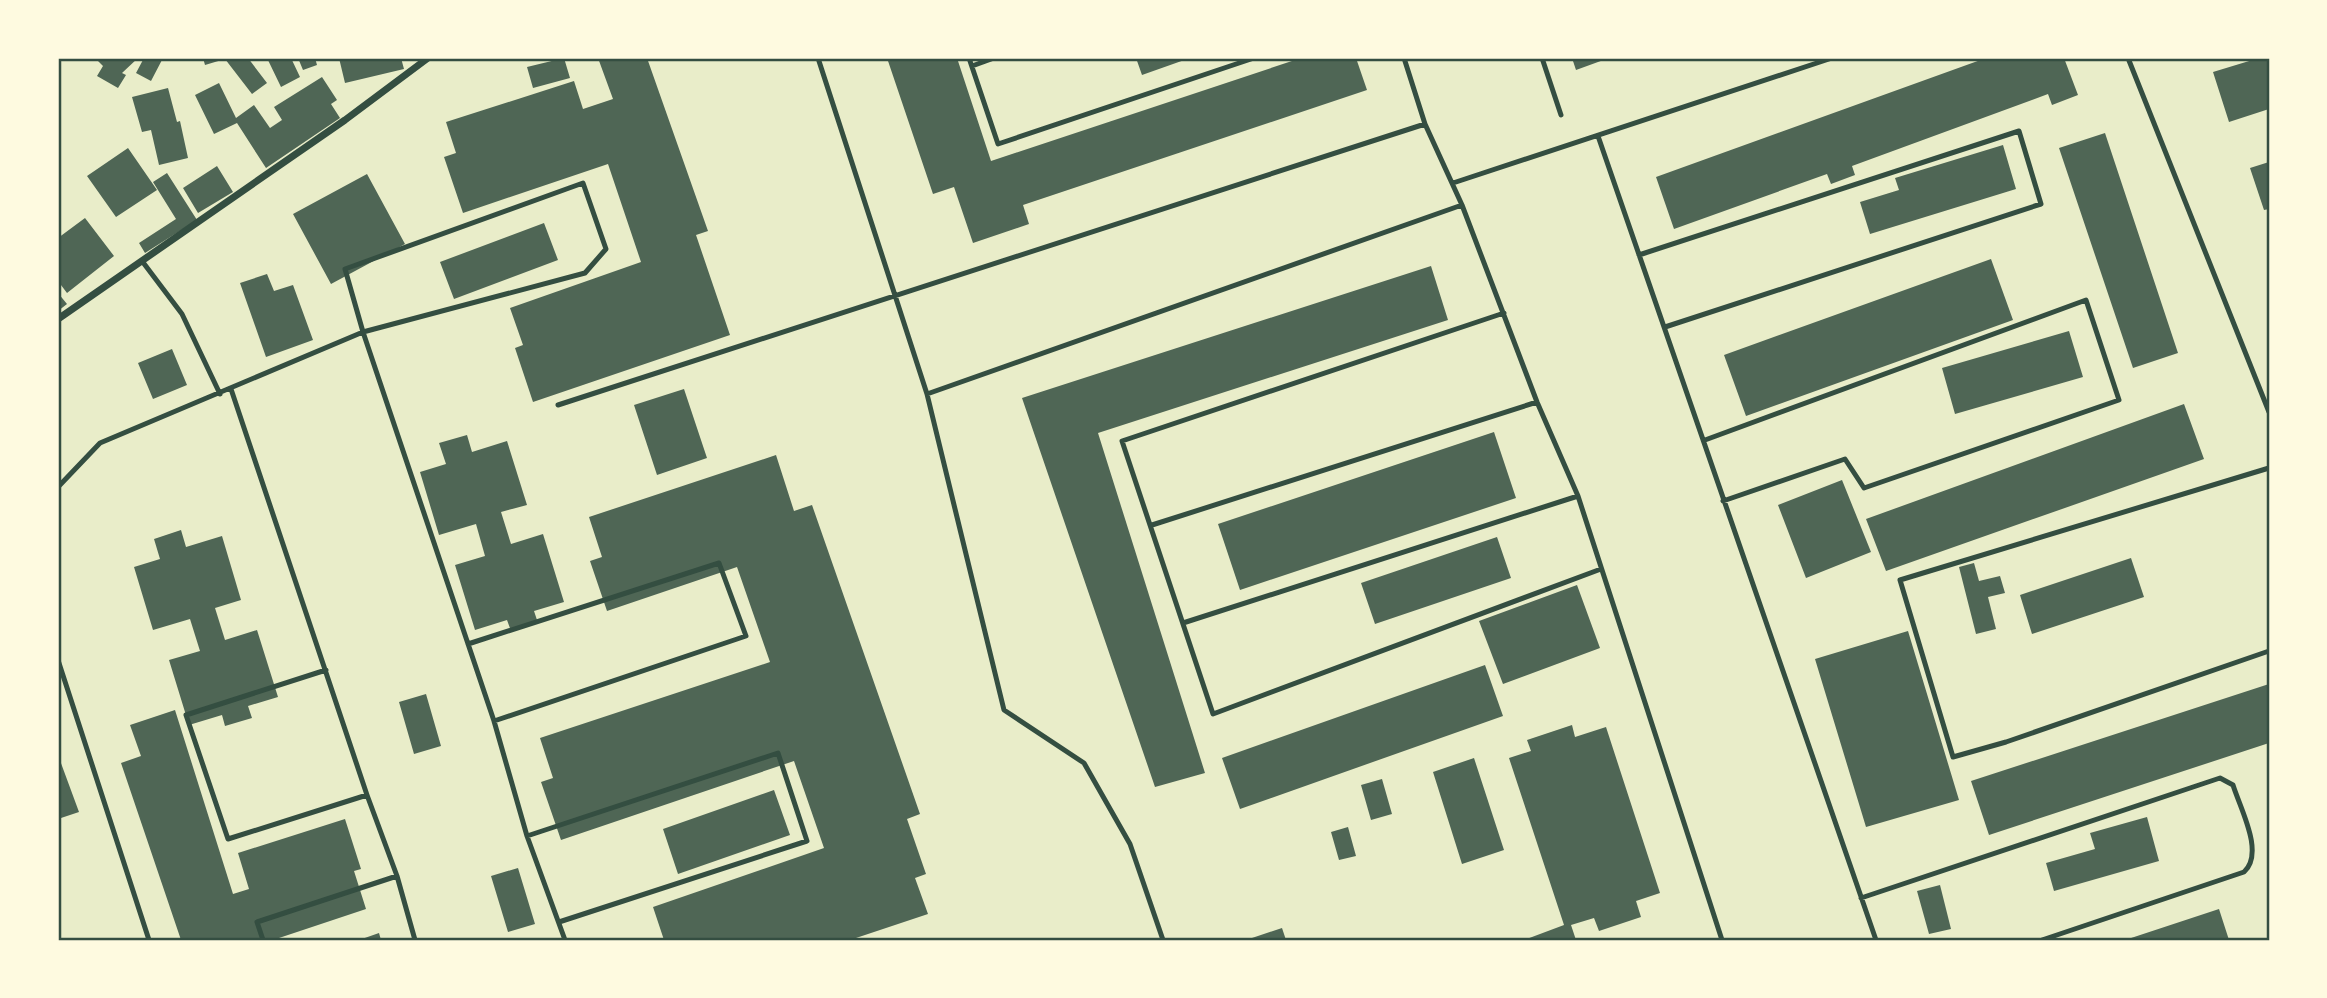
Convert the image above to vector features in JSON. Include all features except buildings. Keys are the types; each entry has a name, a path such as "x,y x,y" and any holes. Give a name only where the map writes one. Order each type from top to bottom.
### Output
{"street":[{"path":"58,319 345,120 428,58"}],"lane":[{"path":"818,58 927,394 1004,710 1084,763 1130,844 1163,940"},
{"path":"969,58 998,144 1254,58"},
{"path":"972,66 994,58"},
{"path":"1404,58 1425,124 1453,183 1537,402 1578,496 1722,940"},
{"path":"1542,58 1561,115"},
{"path":"1453,183 1832,58"},
{"path":"2128,58 2269,412"},
{"path":"558,405 1425,124"},
{"path":"1639,255 2019,131 2041,204 1665,327"},
{"path":"1598,136 1876,940"},
{"path":"58,487 100,443 363,331 585,273 606,249 583,183 345,269 363,331 494,721 527,836 565,940"},
{"path":"927,394 1462,205"},
{"path":"142,261 182,314 220,394"},
{"path":"1705,440 2086,300 2119,400 1864,488 1845,459 1723,500"},
{"path":"1504,313 1122,441 1213,715 1601,569"},
{"path":"231,389 367,795 397,876 415,940"},
{"path":"1152,526 1537,402"},
{"path":"2269,468 1900,580 1953,757 2006,742 2269,651"},
{"path":"1183,623 1578,496"},
{"path":"468,644 719,563 746,636 494,721"},
{"path":"58,660 149,940"},
{"path":"326,670 186,715 228,839 367,795"},
{"path":"527,836 778,753 807,841 559,922"},
{"path":"1861,898 2220,778 2233,785 2254,851 2251,865 2244,872 2042,940"},
{"path":"263,940 257,922 397,876"}]}
